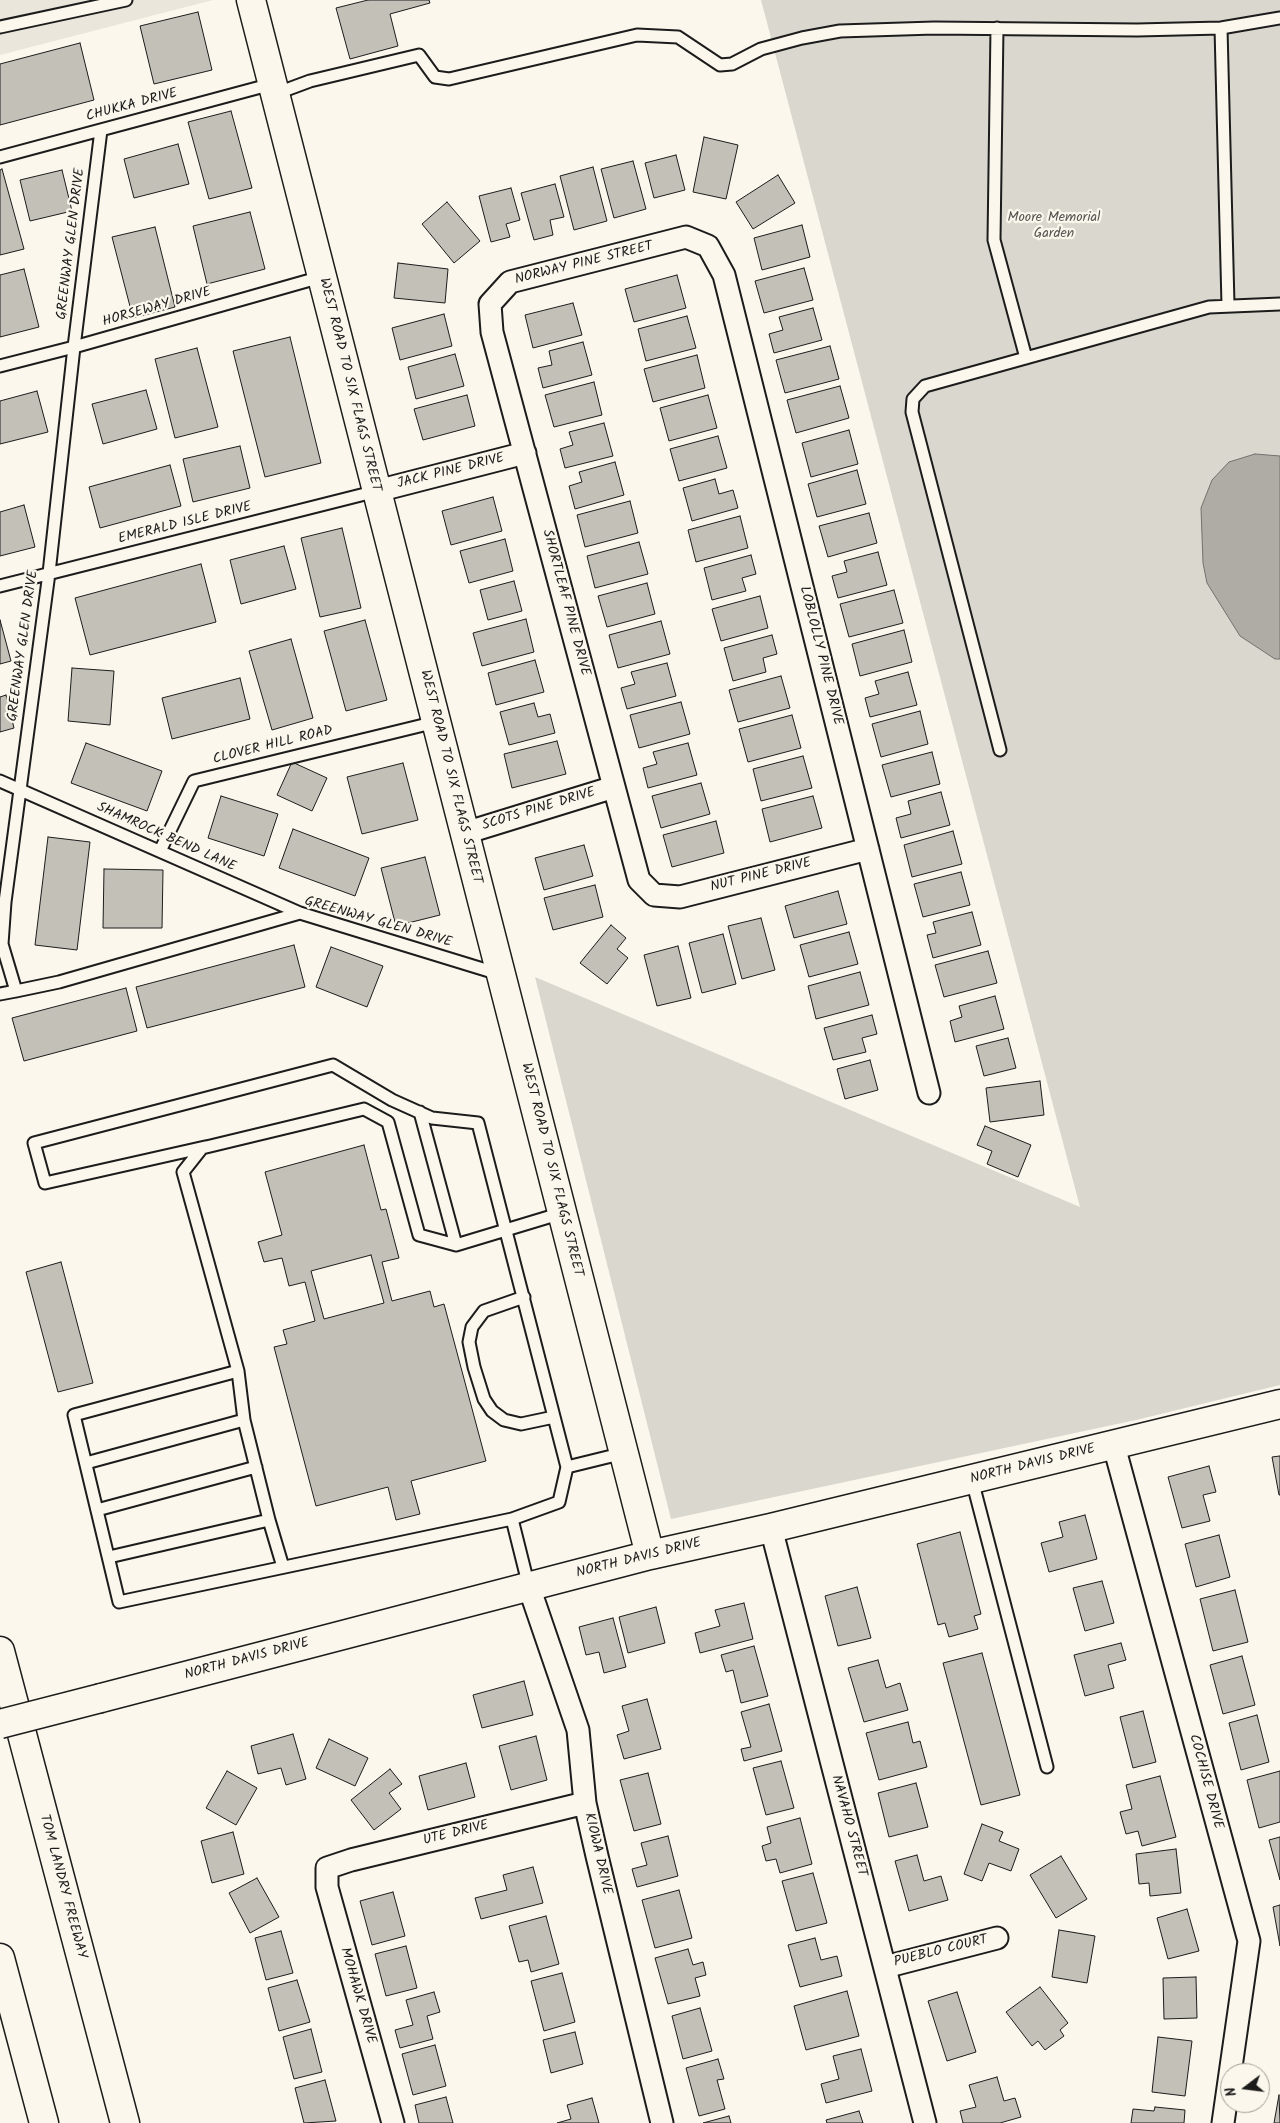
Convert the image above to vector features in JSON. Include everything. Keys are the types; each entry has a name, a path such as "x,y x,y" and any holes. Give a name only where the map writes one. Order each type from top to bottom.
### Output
{"main road":[{"name":"WEST ROAD TO SIX FLAGS STREET","path":"250,0 650,1555"},
{"name":"NORTH DAVIS DRIVE","path":"0,1724 650,1555 1114,1446 1280,1404"},
{"name":"TOM LANDRY FREEWAY","path":"0,1651 125,2123"},
{"path":"0,1958 44,2123"}],"street":[{"name":"NORWAY PINE STREET","path":"490,304 510,282 686,237"},
{"name":"LOBLOLLY PINE DRIVE","path":"686,237 708,246 724,275 929,1093"},
{"name":"SHORTLEAF PINE DRIVE","path":"490,304 492,332 639,880 654,895"},
{"name":"JACK PINE DRIVE","path":"376,490 525,453"},
{"name":"SCOTS PINE DRIVE","path":"464,833 614,787"},
{"name":"NUT PINE DRIVE","path":"654,895 680,897 868,849"},
{"name":"COCHISE DRIVE","path":"1114,1446 1249,1941 1223,2123"},
{"name":"NAVAHO STREET","path":"771,1528 925,2123"},
{"name":"KIOWA DRIVE","path":"529,1587 578,1730 585,1803 662,2123"},
{"name":"UTE DRIVE","path":"326,1868 351,1860 585,1803"},
{"name":"MOHAWK DRIVE","path":"326,1868 327,1887 393,2123"},
{"name":"PUEBLO COURT","path":"885,1967 997,1938"}],"lane":[{"path":"0,27 126,0"},
{"path":"1026,358 994,240 997,28 1137,30 1221,28 1280,18"},
{"name":"CHUKKA DRIVE","path":"0,157 102,130 419,55 435,77 450,79 637,36 678,37 720,65 732,64 761,49 802,38 840,31 997,28"},
{"path":"1221,28 1228,305"},
{"name":"GREENWAY GLEN DRIVE","path":"102,130 74,347 49,573 5,902 2,944 16,991 59,982 300,913 500,974"},
{"name":"HORSEWAY DRIVE","path":"0,366 322,277"},
{"path":"1000,750 912,412 913,399 925,386 1209,307 1280,304"},
{"name":"EMERALD ISLE DRIVE","path":"0,586 376,490"},
{"name":"CLOVER HILL ROAD","path":"160,851 194,781 436,722"},
{"name":"SHAMROCK BEND LANE","path":"0,781 300,913"},
{"path":"0,994 16,991"},
{"path":"238,1371 74,1415 119,1602 512,1519 559,1502 567,1467 507,1229 478,1123 432,1118 392,1100 333,1065 34,1143 45,1183 207,1147 364,1109 388,1122 419,1235 456,1244 507,1229 562,1213"},
{"path":"420,1112 456,1244"},
{"path":"207,1147 202,1148 183,1172 238,1371 244,1420 283,1567"},
{"path":"524,1297 484,1311 472,1327 469,1342 474,1367 484,1400 492,1411 504,1420 521,1424 554,1416"},
{"path":"86,1463 244,1420"},
{"path":"567,1467 624,1453"},
{"path":"97,1510 256,1467"},
{"path":"972,1480 1047,1767"},
{"path":"512,1519 529,1587"},
{"path":"109,1557 269,1520"}],"shaded area":[{"path":"0,0 213,0 0,55"},
{"path":"1255,454 1280,456 1280,659 1275,659 1240,636 1207,583 1203,563 1201,508 1212,480 1229,462"}],"green space":[{"name":"Moore Memorial Garden","path":"761,0 1280,0 1280,1385 1136,1420 671,1519 535,977 1080,1207"}],"building":[{"path":"368,0 429,0 430,3 390,14 398,46 350,59 336,8"},
{"path":"198,12 212,70 154,84 140,26"},
{"path":"80,43 94,100 0,125 0,64"},
{"path":"231,111 252,188 209,199 188,122"},
{"path":"704,137 738,145 726,199 693,192"},
{"path":"178,144 189,184 134,198 124,159"},
{"path":"676,155 685,190 654,198 645,163"},
{"path":"633,161 646,209 614,218 601,169"},
{"path":"593,167 607,221 574,230 560,176"},
{"path":"2,169 24,249 0,255 0,170"},
{"path":"62,170 72,211 30,221 20,180"},
{"path":"778,175 795,203 753,229 736,202"},
{"path":"555,184 564,217 550,220 553,235 534,240 521,193"},
{"path":"511,188 520,220 506,224 510,237 491,242 479,196"},
{"path":"447,202 480,241 454,263 422,224"},
{"path":"250,212 265,269 207,284 193,226"},
{"path":"802,225 810,257 762,270 754,238"},
{"path":"155,227 175,307 133,318 112,237"},
{"path":"398,263 448,269 445,303 394,298"},
{"path":"804,268 813,300 764,313 755,281"},
{"path":"24,269 39,327 0,337 0,275"},
{"path":"677,275 686,308 634,322 625,289"},
{"path":"573,303 582,335 533,348 525,315"},
{"path":"813,308 822,340 774,353 769,334 783,330 779,317"},
{"path":"444,314 452,346 400,360 392,328"},
{"path":"687,316 696,348 646,361 638,329"},
{"path":"290,337 321,463 265,477 233,351"},
{"path":"583,342 592,375 543,388 538,368 552,365 549,351"},
{"path":"830,346 839,379 785,393 776,360"},
{"path":"197,348 218,427 175,438 155,359"},
{"path":"455,354 464,386 416,399 408,367"},
{"path":"697,355 705,388 653,402 644,369"},
{"path":"594,382 602,415 554,427 545,395"},
{"path":"840,386 849,418 796,433 787,400"},
{"path":"146,390 157,429 103,444 92,404"},
{"path":"37,391 48,432 0,444 0,401"},
{"path":"467,395 475,426 423,440 414,409"},
{"path":"708,395 717,428 669,441 660,408"},
{"path":"604,423 613,456 565,468 560,449 573,445 569,432"},
{"path":"849,430 858,464 811,477 802,443"},
{"path":"718,436 727,468 679,481 670,449"},
{"path":"240,446 250,488 193,502 183,459"},
{"path":"615,462 624,495 575,509 569,486 582,482 579,472"},
{"path":"170,465 181,506 100,528 89,487"},
{"path":"857,470 866,504 817,517 808,484"},
{"path":"715,479 719,494 733,490 738,508 692,521 683,488"},
{"path":"493,497 502,531 451,545 442,511"},
{"path":"630,501 638,533 585,547 577,515"},
{"path":"24,505 35,547 0,556 0,512"},
{"path":"869,513 877,543 828,557 819,526"},
{"path":"740,516 748,548 696,562 688,530"},
{"path":"342,528 361,608 320,617 301,538"},
{"path":"505,539 513,571 469,583 460,551"},
{"path":"639,542 648,574 595,588 587,556"},
{"path":"284,546 296,589 241,604 230,560"},
{"path":"878,552 887,585 838,598 832,576 847,572 844,561"},
{"path":"751,555 756,574 742,578 746,591 712,600 704,568"},
{"path":"201,564 216,622 90,655 75,598"},
{"path":"514,581 522,611 488,620 480,590"},
{"path":"647,583 655,614 607,627 598,596"},
{"path":"894,590 903,623 849,637 840,604"},
{"path":"760,596 768,628 721,641 712,609"},
{"path":"526,619 534,652 482,666 473,633"},
{"path":"0,620 11,661 0,664"},
{"path":"365,620 387,700 346,711 324,631"},
{"path":"661,621 670,654 618,668 609,635"},
{"path":"904,630 912,662 860,676 852,644"},
{"path":"772,635 777,654 763,658 766,672 733,681 724,648"},
{"path":"291,639 313,718 272,730 249,651"},
{"path":"535,660 544,692 496,705 488,673"},
{"path":"667,663 676,696 627,709 621,688 635,684 631,672"},
{"path":"72,668 114,671 110,725 68,721"},
{"path":"908,672 917,705 870,717 865,698 879,694 875,681"},
{"path":"781,676 790,708 738,722 729,690"},
{"path":"240,678 250,719 172,739 162,698"},
{"path":"6,695 14,728 0,732 0,697"},
{"path":"681,702 690,734 639,748 630,715"},
{"path":"534,703 538,717 550,714 555,733 509,745 500,712"},
{"path":"920,711 928,744 881,757 872,724"},
{"path":"792,715 801,748 748,762 739,729"},
{"path":"557,741 566,774 512,788 504,754"},
{"path":"86,743 162,771 147,811 71,783"},
{"path":"688,743 697,775 648,788 643,768 657,764 653,752"},
{"path":"932,752 940,784 891,797 882,765"},
{"path":"803,756 812,788 761,801 753,769"},
{"path":"292,762 327,778 312,811 277,795"},
{"path":"403,763 418,820 362,834 347,777"},
{"path":"701,783 710,814 661,828 652,796"},
{"path":"941,792 950,825 901,838 896,818 911,814 908,801"},
{"path":"221,796 278,814 264,856 208,838"},
{"path":"813,796 822,828 770,842 762,809"},
{"path":"716,821 724,853 672,867 663,835"},
{"path":"293,829 369,858 355,896 279,868"},
{"path":"953,831 962,864 912,877 904,845"},
{"path":"48,837 90,842 77,950 35,945"},
{"path":"584,845 593,876 544,890 535,858"},
{"path":"425,857 440,915 396,926 381,868"},
{"path":"104,869 163,870 162,928 103,928"},
{"path":"961,872 970,905 923,917 914,884"},
{"path":"595,885 603,917 553,930 544,898"},
{"path":"838,891 847,924 794,938 785,906"},
{"path":"972,912 981,945 933,958 927,935 936,933 933,922"},
{"path":"761,918 775,970 742,979 728,926"},
{"path":"611,925 626,938 617,949 628,958 607,984 580,963"},
{"path":"849,932 858,964 809,977 800,945"},
{"path":"723,934 736,984 702,993 689,943"},
{"path":"294,945 305,987 147,1028 136,987"},
{"path":"678,946 691,998 657,1006 644,955"},
{"path":"331,947 383,966 367,1007 316,987"},
{"path":"988,951 997,983 944,997 935,965"},
{"path":"860,972 869,1005 816,1019 808,986"},
{"path":"126,988 137,1031 24,1061 12,1018"},
{"path":"995,996 1004,1029 955,1042 950,1021 962,1017 959,1006"},
{"path":"872,1015 877,1034 862,1038 866,1052 833,1060 824,1028"},
{"path":"1008,1038 1016,1068 984,1076 976,1046"},
{"path":"870,1060 878,1090 845,1099 837,1069"},
{"path":"1040,1081 1044,1115 990,1122 986,1088"},
{"path":"985,1126 1031,1145 1018,1177 987,1164 992,1151 977,1145"},
{"path":"364,1145 381,1210 386,1209 399,1258 382,1262 392,1301 430,1291 434,1307 444,1304 486,1461 411,1481 420,1514 396,1520 388,1487 316,1506 274,1347 287,1344 283,1330 315,1321 305,1282 289,1286 282,1258 264,1262 258,1242 282,1235 265,1172","holes":["371,1255 384,1303 324,1319 311,1271"]},
{"path":"61,1262 93,1383 58,1392 26,1272"},
{"path":"1280,1456 1280,1495 1279,1495 1272,1457"},
{"path":"1209,1466 1216,1492 1203,1495 1210,1521 1182,1528 1168,1477"},
{"path":"1085,1515 1097,1559 1049,1572 1041,1543 1063,1537 1059,1522"},
{"path":"960,1532 981,1614 974,1616 978,1629 949,1637 945,1623 938,1625 917,1544"},
{"path":"1219,1535 1230,1577 1196,1587 1185,1544"},
{"path":"1102,1581 1114,1623 1085,1631 1073,1588"},
{"path":"857,1587 871,1638 838,1646 825,1596"},
{"path":"1235,1590 1248,1642 1213,1651 1200,1599"},
{"path":"744,1603 753,1639 700,1653 695,1633 720,1626 715,1610"},
{"path":"656,1607 665,1643 628,1653 619,1617"},
{"path":"613,1618 626,1667 604,1673 599,1652 586,1655 579,1627"},
{"path":"1121,1643 1126,1660 1108,1665 1114,1688 1085,1696 1074,1655"},
{"path":"754,1646 768,1696 741,1703 733,1670 726,1672 721,1655"},
{"path":"982,1653 1020,1795 981,1805 943,1663"},
{"path":"1242,1656 1255,1705 1223,1714 1210,1665"},
{"path":"878,1660 886,1688 900,1683 908,1710 864,1722 848,1668"},
{"path":"524,1681 533,1715 482,1728 473,1695"},
{"path":"647,1699 661,1749 624,1759 617,1735 629,1731 622,1706"},
{"path":"769,1704 782,1751 744,1761 741,1749 751,1747 741,1712"},
{"path":"1143,1711 1156,1762 1133,1768 1120,1717"},
{"path":"1257,1715 1269,1762 1241,1770 1229,1723"},
{"path":"908,1722 913,1743 920,1741 927,1767 879,1780 866,1733"},
{"path":"293,1734 306,1779 286,1785 281,1768 258,1774 251,1746"},
{"path":"536,1736 547,1780 511,1790 499,1746"},
{"path":"329,1739 368,1758 355,1786 316,1768"},
{"path":"781,1761 794,1808 766,1815 753,1768"},
{"path":"466,1763 475,1797 428,1810 419,1776"},
{"path":"390,1769 402,1784 389,1793 401,1809 374,1830 351,1800"},
{"path":"227,1771 257,1788 236,1825 206,1808"},
{"path":"1280,1771 1280,1822 1259,1828 1247,1780"},
{"path":"648,1773 661,1824 634,1831 620,1780"},
{"path":"1160,1776 1176,1837 1142,1846 1138,1831 1126,1834 1120,1812 1132,1809 1126,1785"},
{"path":"916,1783 928,1827 889,1837 878,1793"},
{"path":"800,1818 812,1864 780,1873 776,1859 766,1861 762,1846 771,1843 767,1827"},
{"path":"982,1824 1003,1832 999,1841 1019,1849 1011,1871 989,1863 982,1881 964,1874"},
{"path":"233,1832 244,1874 212,1883 201,1841"},
{"path":"668,1836 678,1876 637,1887 632,1869 647,1865 641,1843"},
{"path":"1280,1837 1280,1880 1269,1840"},
{"path":"1176,1849 1181,1893 1150,1896 1149,1883 1139,1884 1136,1854"},
{"path":"917,1855 924,1881 941,1876 948,1900 909,1911 895,1861"},
{"path":"1061,1856 1087,1899 1056,1918 1030,1875"},
{"path":"533,1867 543,1903 481,1919 475,1898 507,1890 503,1875"},
{"path":"813,1873 827,1923 796,1931 782,1881"},
{"path":"257,1878 279,1917 250,1933 229,1893"},
{"path":"679,1890 692,1938 655,1948 642,1900"},
{"path":"393,1892 405,1936 372,1945 360,1901"},
{"path":"1280,1905 1280,1946 1273,1907"},
{"path":"1187,1909 1199,1951 1168,1959 1157,1918"},
{"path":"546,1916 559,1964 531,1972 528,1960 519,1962 509,1926"},
{"path":"1059,1930 1095,1936 1087,1983 1052,1977"},
{"path":"281,1931 293,1973 266,1980 255,1938"},
{"path":"815,1938 821,1960 837,1956 842,1976 800,1987 788,1945"},
{"path":"406,1946 417,1988 386,1996 375,1954"},
{"path":"688,1949 693,1965 703,1962 706,1975 695,1978 700,1996 668,2004 655,1958"},
{"path":"562,1973 575,2022 544,2031 531,1981"},
{"path":"1196,1977 1197,2018 1164,2019 1163,1978"},
{"path":"297,1980 310,2022 279,2031 268,1988"},
{"path":"1040,1987 1068,2023 1060,2030 1064,2036 1045,2050 1038,2041 1032,2046 1006,2012"},
{"path":"847,1991 859,2036 806,2050 794,2006"},
{"path":"434,1992 440,2012 427,2016 433,2039 400,2048 395,2030 413,2025 406,2000"},
{"path":"957,1992 976,2052 947,2061 928,2001"},
{"path":"700,2008 712,2051 683,2059 672,2016"},
{"path":"311,2029 322,2072 294,2079 283,2037"},
{"path":"575,2032 583,2064 551,2073 543,2040"},
{"path":"1158,2037 1192,2041 1185,2096 1152,2092"},
{"path":"435,2045 446,2086 413,2095 402,2054"},
{"path":"861,2049 872,2091 826,2103 821,2084 839,2079 833,2056"},
{"path":"718,2059 724,2079 717,2080 725,2109 699,2116 686,2068"},
{"path":"997,2077 1004,2101 1015,2098 1021,2117 1000,2123 963,2123 960,2111 976,2107 969,2085"},
{"path":"325,2080 336,2121 304,2123 295,2088"},
{"path":"1279,2095 1280,2123 1274,2123"},
{"path":"446,2097 453,2123 419,2123 415,2105"},
{"path":"592,2098 599,2123 557,2123 571,2119 567,2105"},
{"path":"1155,2107 1185,2110 1184,2123 1131,2123 1133,2109 1154,2111"},
{"path":"859,2111 863,2123 827,2123 826,2120"},
{"path":"729,2116 731,2123 703,2123"}]}
